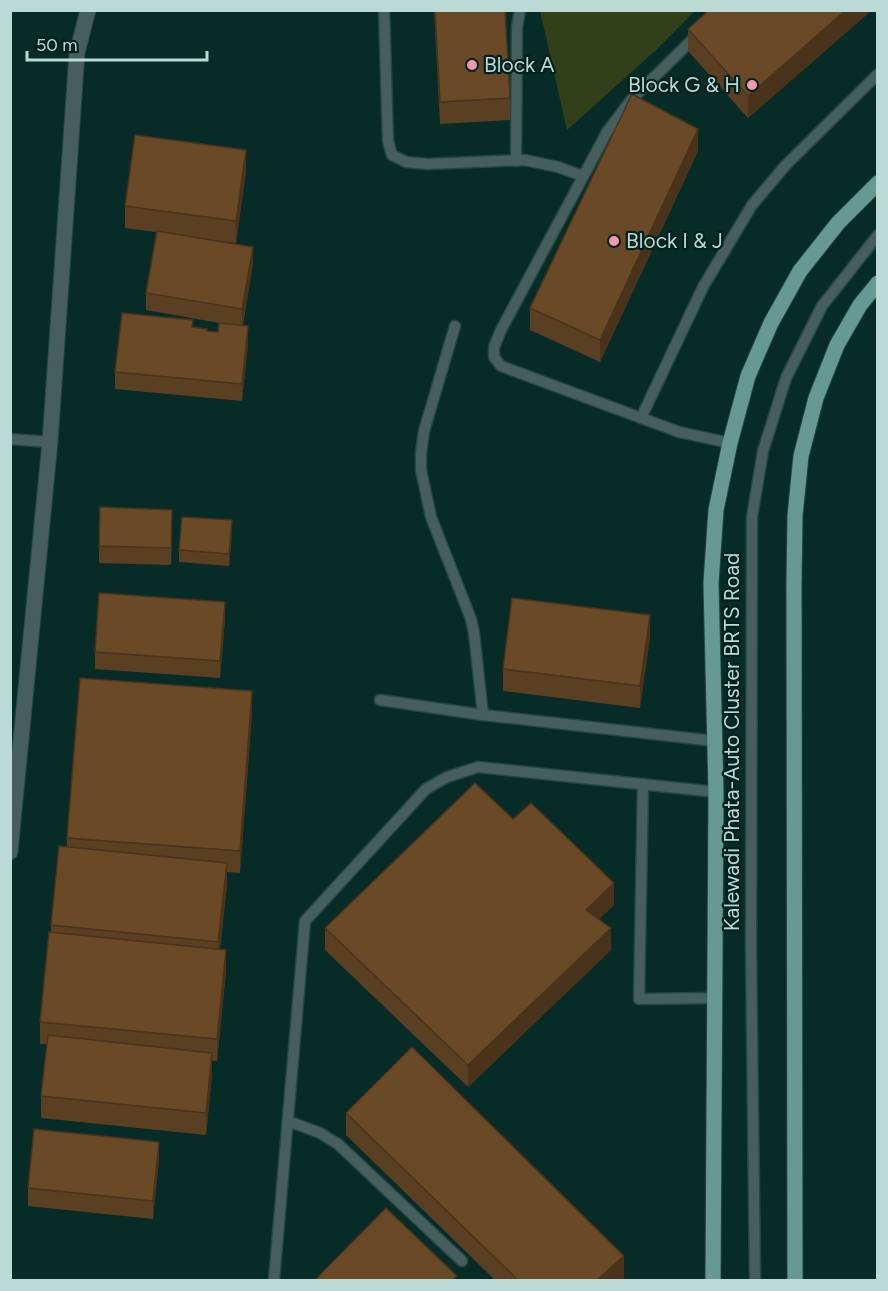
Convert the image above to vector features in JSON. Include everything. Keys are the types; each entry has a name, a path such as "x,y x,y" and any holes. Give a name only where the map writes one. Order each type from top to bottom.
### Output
{"main road":[{"path":"713,1281 716,792 711,582 716,510 730,443 748,376 777,313 800,271 838,223 878,183"},
{"path":"795,1281 795,516 801,456 816,398 837,345 860,305 878,283"}],"street":[{"path":"10,852 50,442 77,52 88,10"}],"lane":[{"path":"384,10 388,141 392,156 406,162 428,164 525,160 583,176"},
{"path":"516,160 517,27 520,10"},
{"path":"705,27 632,99 607,132 501,330 494,347 494,357 501,366 642,418 686,434 730,443"},
{"path":"642,418 703,287 752,205 785,166 878,74"},
{"name":"Kalewadi Phata-Auto Cluster BRTS Road","path":"755,1281 751,949 752,517 763,451 786,378 822,306 878,235"},
{"path":"455,326 424,431 421,470 431,517 471,619 483,715"},
{"path":"10,439 50,442"},
{"path":"380,700 483,715 715,741"},
{"path":"274,1281 305,921 426,789 447,777 478,767 716,792"},
{"path":"643,784 639,999 715,998"},
{"path":"288,1121 320,1133 338,1144 462,1261"}],"green space":[{"path":"540,10 695,11 656,50 567,130"}],"building":[{"name":"Block A","path":"435,10 505,10 510,98 440,102"},
{"name":"Block G & H","path":"709,10 846,10 748,96 688,29"},
{"name":"Block I & J","path":"632,94 698,129 600,340 530,308"},
{"path":"135,135 246,150 236,221 125,206"},
{"path":"157,231 253,247 242,309 146,293"},
{"path":"122,313 193,320 192,327 207,329 207,331 218,332 219,323 248,326 242,384 115,372"},
{"path":"100,507 172,510 171,548 99,546"},
{"path":"182,517 232,520 229,554 179,550"},
{"path":"99,593 225,602 220,661 95,652"},
{"path":"512,598 650,615 640,686 503,669"},
{"path":"80,678 252,691 240,851 67,838"},
{"path":"475,783 513,819 531,803 614,883 586,910 611,928 468,1065 325,928"},
{"path":"59,846 227,863 218,942 51,925"},
{"path":"49,932 226,950 217,1039 40,1022"},
{"path":"48,1035 212,1053 206,1113 41,1096"},
{"path":"412,1047 624,1256 596,1281 519,1281 346,1113"},
{"path":"34,1129 159,1142 153,1201 28,1188"},
{"path":"386,1208 457,1276 451,1281 314,1281"}],"place":[{"name":"Block A","path":"472,65"},
{"name":"Block G & H","path":"752,85"},
{"name":"Block I & J","path":"614,241"}]}
